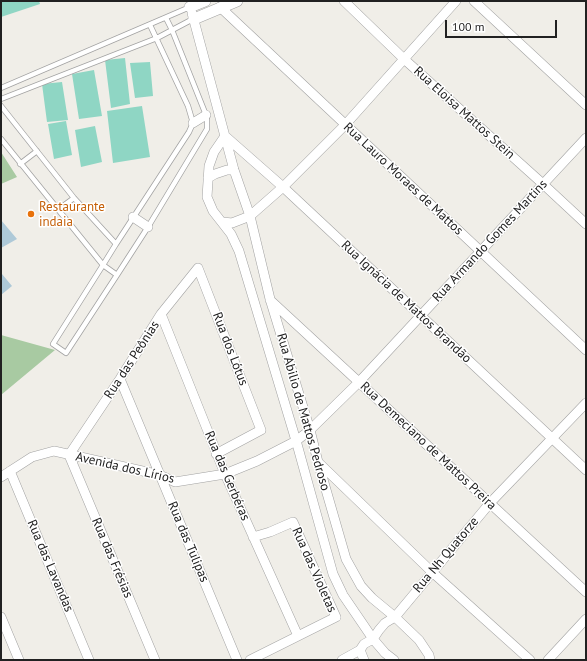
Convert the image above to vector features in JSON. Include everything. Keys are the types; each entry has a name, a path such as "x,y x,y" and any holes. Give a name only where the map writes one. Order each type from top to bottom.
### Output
{"street":[{"path":"190,7 205,1"},
{"path":"194,19 237,1"},
{"name":"Rua Eloisa Mattos Stein","path":"344,1 404,59 544,184 586,224"},
{"path":"223,222 232,224 250,216 283,187 345,125 456,1"},
{"path":"474,1 586,105"},
{"name":"Rua Abilio de Mattos Pedroso","path":"190,7 234,170 250,216 270,299 310,430 346,559 353,574 364,590 419,640 429,658"},
{"name":"Rua Lauro Moraes de Mattos","path":"220,7 586,350"},
{"path":"193,124 206,115"},
{"name":"Rua Abilio de Mattos Pedroso","path":"225,136 214,152 209,166 207,197 214,211 231,234 239,251 333,574 344,595 373,639 385,653 394,660"},
{"name":"Rua Ignácia de Mattos Brandão","path":"225,136 283,187 586,470"},
{"name":"Rua Armando Gomes Martins","path":"296,443 359,382 586,138"},
{"path":"208,178 227,170 234,170"},
{"path":"133,217 148,227"},
{"name":"Rua das Peônias","path":"69,455 161,314 198,268"},
{"name":"Rua dos Lótus","path":"198,268 261,430 216,454"},
{"name":"Rua Demeciano de Mattos Preira","path":"270,299 586,592"},
{"name":"Rua das Gerbéras","path":"161,314 225,476 298,636"},
{"name":"Rua das Tulipas","path":"120,379 237,660"},
{"name":"Rua Nh Quatorze","path":"342,660 360,650 364,644 373,639 378,630 385,623 395,617 490,503 586,403"},
{"name":"Avenida dos Lírios","path":"1,478 32,457 54,451 160,475 174,482 225,476 296,443"},
{"name":"Rua das Frésias","path":"69,455 155,660"},
{"path":"318,462 432,572 530,660"},
{"name":"Rua das Lavandas","path":"10,471 90,660"},
{"name":"Rua das Violetas","path":"253,537 270,532 293,522 336,617 298,636"},
{"path":"1,617 19,660"},
{"path":"548,660 586,619"},
{"path":"250,660 298,636"},
{"path":"360,650 364,660"},
{"path":"378,660 385,653"}],"lane":[{"path":"1,88 190,7"},
{"path":"150,25 188,106 193,124 53,344 66,354 148,227 207,129 206,115 166,18"},
{"path":"1,99 157,38 194,19"},
{"path":"1,106 74,198 116,244"},
{"path":"1,140 59,209 103,265 117,276"},
{"path":"20,164 37,151"},
{"path":"59,209 74,198"}],"green space":[{"path":"1,1 39,1 40,4 1,17"},
{"path":"125,58 130,104 111,108 105,60"},
{"path":"150,62 153,96 135,98 130,63"},
{"path":"94,70 102,116 79,119 72,74"},
{"path":"62,82 68,120 47,122 42,84"},
{"path":"142,106 150,157 113,163 107,111"},
{"path":"66,121 72,155 54,159 48,124"},
{"path":"95,126 102,162 81,167 75,130"},
{"path":"1,152 17,177 1,184"},
{"path":"1,335 55,350 1,395"}],"water":[{"path":"1,220 17,239 1,248"},
{"path":"2,274 12,286 1,295 1,275"}],"place":[{"name":"Restaurante indaia","path":"31,214"}]}
